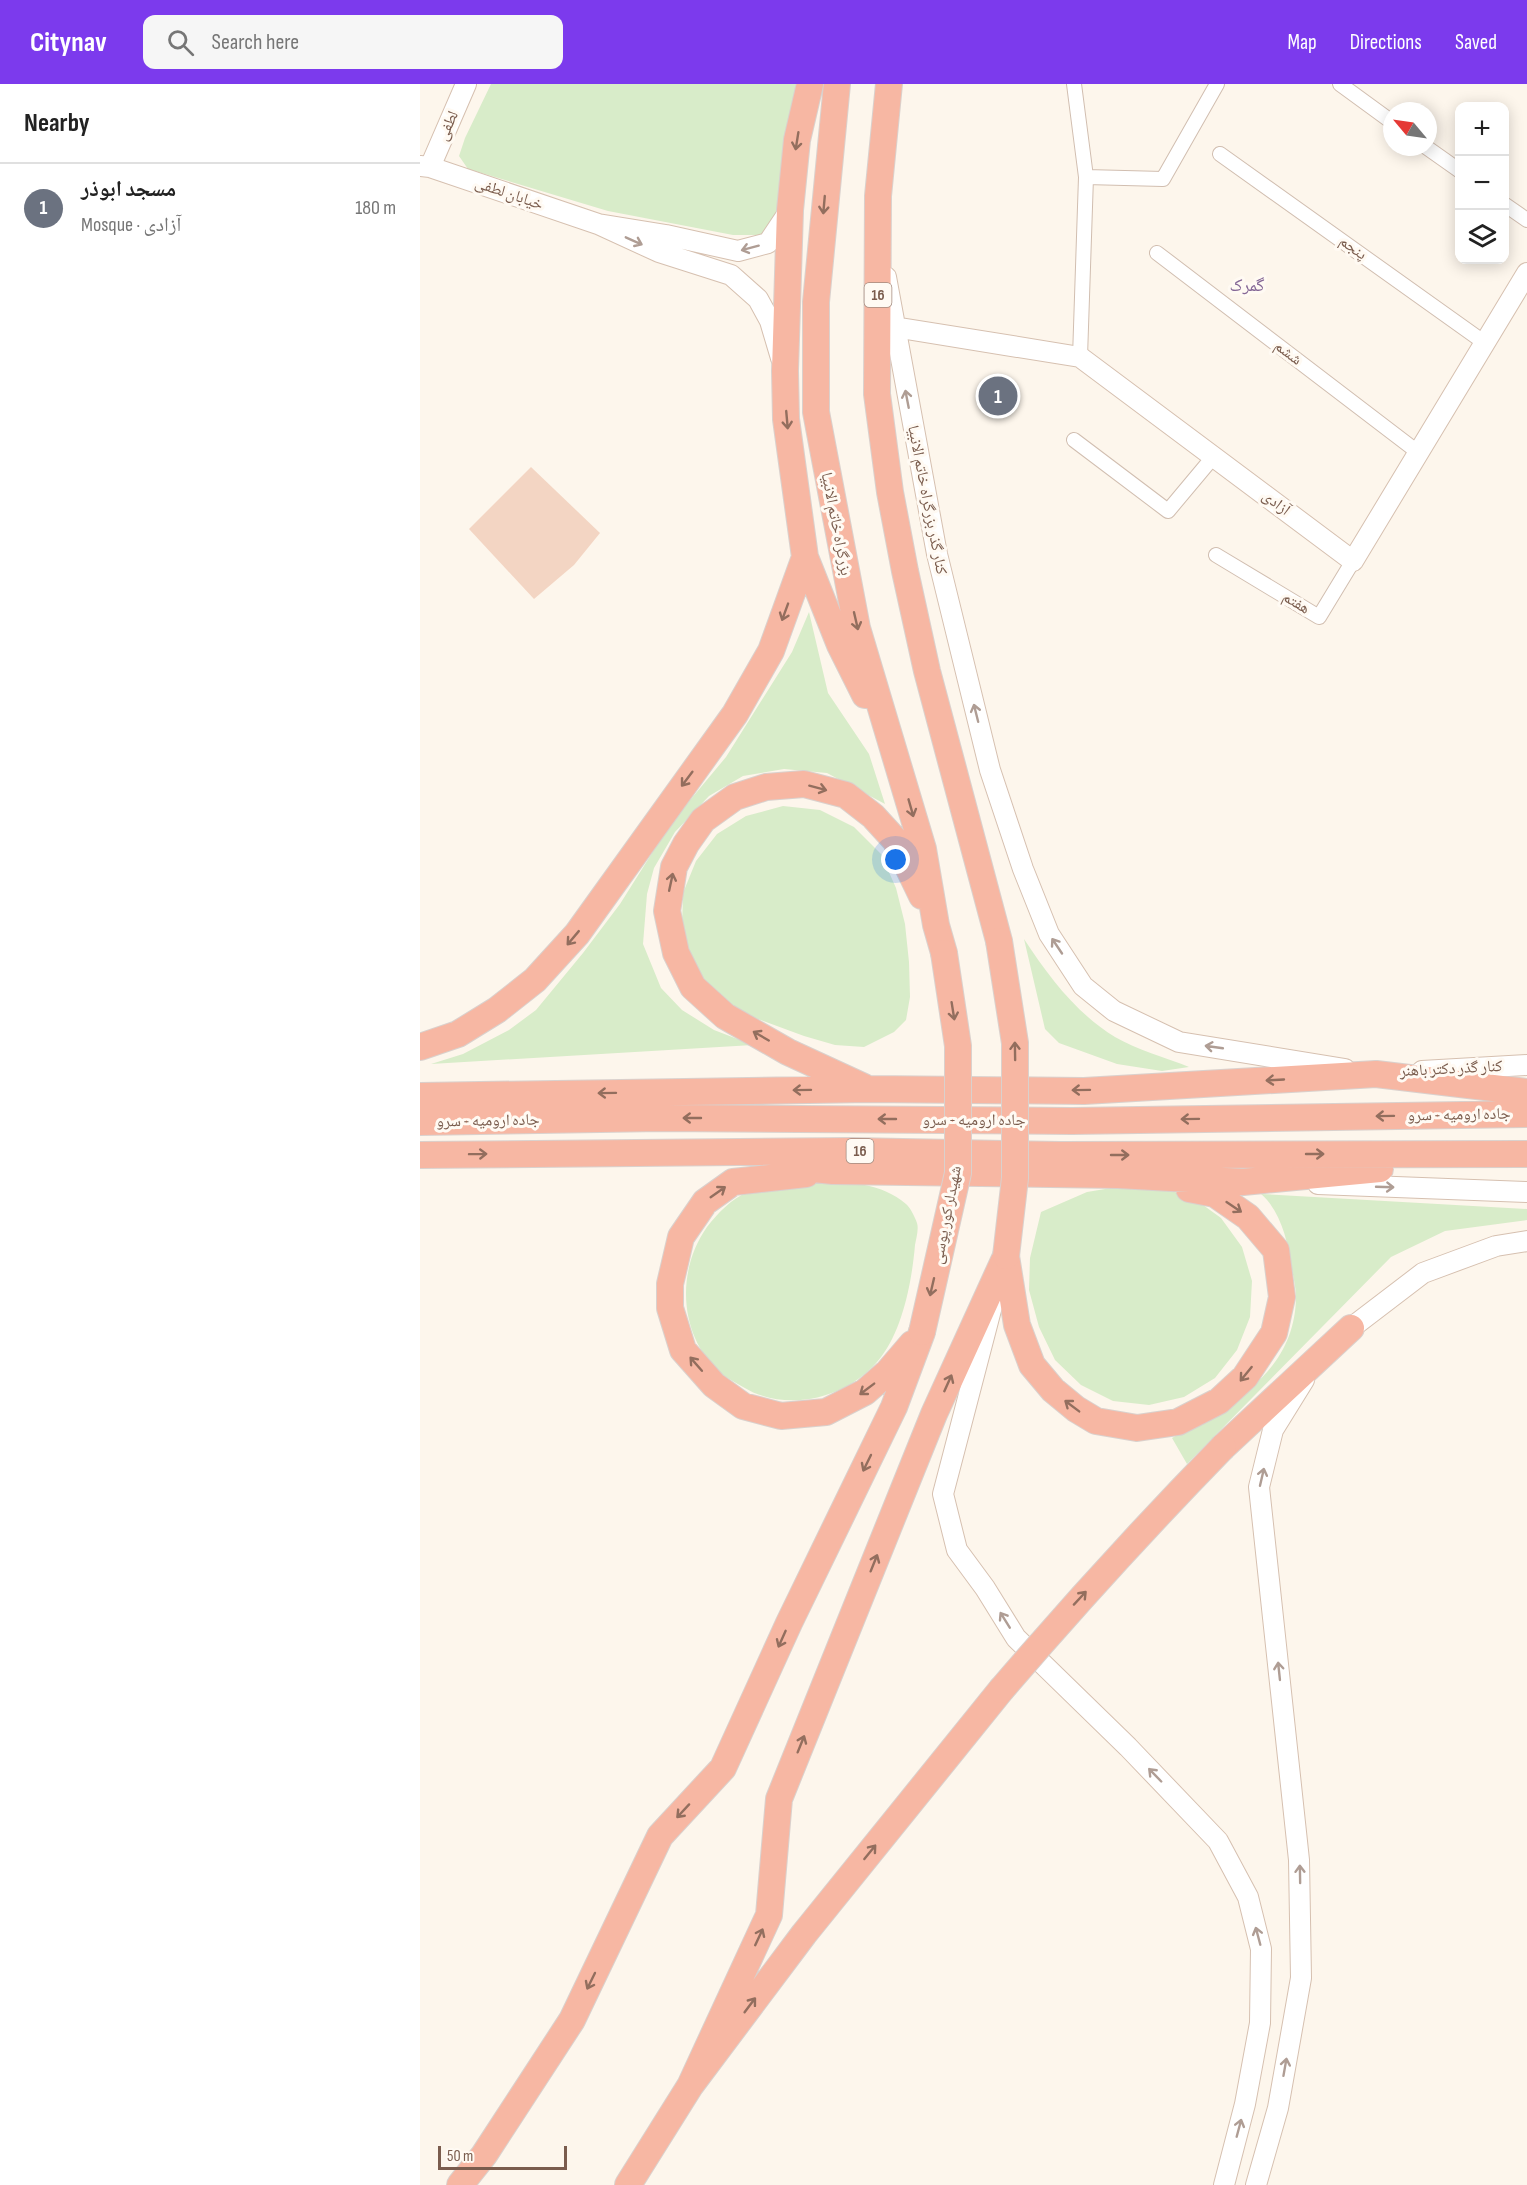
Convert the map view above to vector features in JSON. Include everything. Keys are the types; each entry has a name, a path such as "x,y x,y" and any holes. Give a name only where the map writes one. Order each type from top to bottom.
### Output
{"highway":[{"path":"810,84 797,140 790,210 785,371 786,419 805,557 840,645 896,752"},
{"name":"بزرگراه خاتم الانبیا","path":"837,84 816,302 816,412 857,628 896,752 923,849 936,925 944,953"},
{"name":"16","path":"889,84 878,196 877,394 890,492 905,571 927,670 999,941 1015,1043 1015,1178 1006,1256"},
{"path":"878,196 904,84"},
{"path":"420,1047 458,1034 497,1010 535,980 577,934 735,714 771,651 805,557"},
{"path":"870,1089 788,1052 725,1016 693,987 676,953 667,911 674,867 686,844 703,820 735,797 766,787 804,784 846,795 873,816 895,840 936,925"},
{"name":"شهیدلر کور پوسی","path":"460,2185 484,2155 572,2020 660,1836 723,1768 789,1623 894,1407 922,1332 958,1173 958,1046 944,953"},
{"path":"420,1096 870,1089 1084,1091 1376,1074 1527,1092"},
{"name":"جاده ارومیه - سرو","path":"420,1122 661,1118 1072,1121 1527,1114"},
{"name":"جاده ارومیه - سرو","path":"420,1155 852,1151 1061,1155 1527,1155"},
{"path":"660,1153 833,1171 1118,1175 1243,1182 1527,1155"},
{"path":"833,1171 733,1182 705,1202 681,1237 670,1284 670,1308 683,1350 714,1385 743,1407 781,1416 826,1412 865,1392 888,1372 922,1332"},
{"path":"1006,1256 1017,1325 1032,1365 1053,1390 1076,1409 1096,1421 1137,1428 1178,1422 1219,1401 1245,1377 1274,1333 1282,1297 1276,1250 1248,1217 1215,1194 1118,1175"},
{"path":"690,2086 769,1915 779,1799 934,1414 1006,1256"},
{"path":"628,2185 690,2086 804,1934 1001,1690 1069,1610 1223,1447 1351,1328"}],"main road":[{"name":"لطفی","path":"425,166 466,84"},
{"name":"خیابان لطفی","path":"425,166 598,225"},
{"path":"598,225 666,235 738,251 768,243 790,210"},
{"path":"598,225 659,252 731,275 758,299 770,321 785,371"},
{"name":"کنار گذر بزرگراه خاتم الانبیا","path":"878,226 894,327 937,554 990,770 1023,869 1049,934 1083,986 1114,1011 1179,1042 1376,1074"},
{"path":"1353,561 1527,273"},
{"name":"آزادی","path":"894,327 1080,357 1353,561"},
{"name":"کنار گذر دکتر باهنر","path":"1376,1074 1527,1065"},
{"path":"1243,1182 1527,1192"},
{"path":"1256,2185 1278,2108 1301,1978 1299,1860 1259,1487 1273,1430 1302,1383 1351,1328 1424,1273 1496,1246 1527,1241"},
{"path":"1006,1256 943,1494 957,1550 1016,1638 1128,1747 1218,1841 1248,1897 1261,1949 1260,2023 1245,2104 1224,2185"}],"street":[{"path":"1074,84 1086,177 1080,357"},
{"path":"1086,177 1163,179 1217,84"},
{"path":"1340,84 1383,115"},
{"name":"پنجم","path":"1220,154 1485,343"},
{"path":"1437,155 1455,167"},
{"path":"1509,207 1527,220"},
{"name":"ششم","path":"1157,253 1419,453"},
{"path":"1074,440 1168,511 1214,456"},
{"name":"هفتم","path":"1216,555 1318,617 1353,561"}],"green space":[{"path":"491,84 796,84 781,204 766,235 733,235 608,211 468,169 459,156 465,138"},
{"path":"809,612 828,693 869,754 885,804 827,773 784,769 743,776 709,796 675,832 654,868 647,894 643,944 661,988 682,1010 714,1030 753,1045 431,1064 463,1054 509,1030 536,1010 620,904 671,823 726,757 792,652"},
{"path":"783,806 820,810 854,827 881,854 896,888 905,924 909,962 910,997 906,1020 894,1032 864,1047 835,1045 736,1011 710,989 691,961 682,928 683,893 696,861 717,834 746,816"},
{"path":"1024,939 1064,993 1088,1017 1115,1037 1189,1067 1162,1071 1117,1064 1059,1043 1045,1029"},
{"path":"820,1180 854,1183 876,1188 897,1197 908,1205 918,1228 905,1304 889,1346 868,1371 853,1383 817,1398 779,1399 760,1395 723,1375 708,1360 697,1343 686,1304 686,1284 690,1264 707,1227 736,1198 748,1192 774,1186"},
{"path":"1117,1187 1158,1187 1192,1197 1221,1218 1242,1247 1252,1281 1250,1317 1237,1350 1215,1378 1184,1397 1149,1405 1113,1401 1081,1385 1055,1360 1039,1327 1029,1290 1030,1258 1041,1212 1087,1192"},
{"path":"1261,1194 1527,1209 1527,1220 1445,1231 1391,1257 1187,1464 1172,1438 1216,1413 1255,1384 1272,1367 1284,1347 1293,1324 1296,1293 1288,1246 1278,1217"}],"building":[{"path":"531,467 600,533 574,565 534,599 469,529"}],"place":[{"name":"مسجد ابوذر","path":"998,396"}],"district":[{"name":"گمرک","path":"1247,285"}]}
